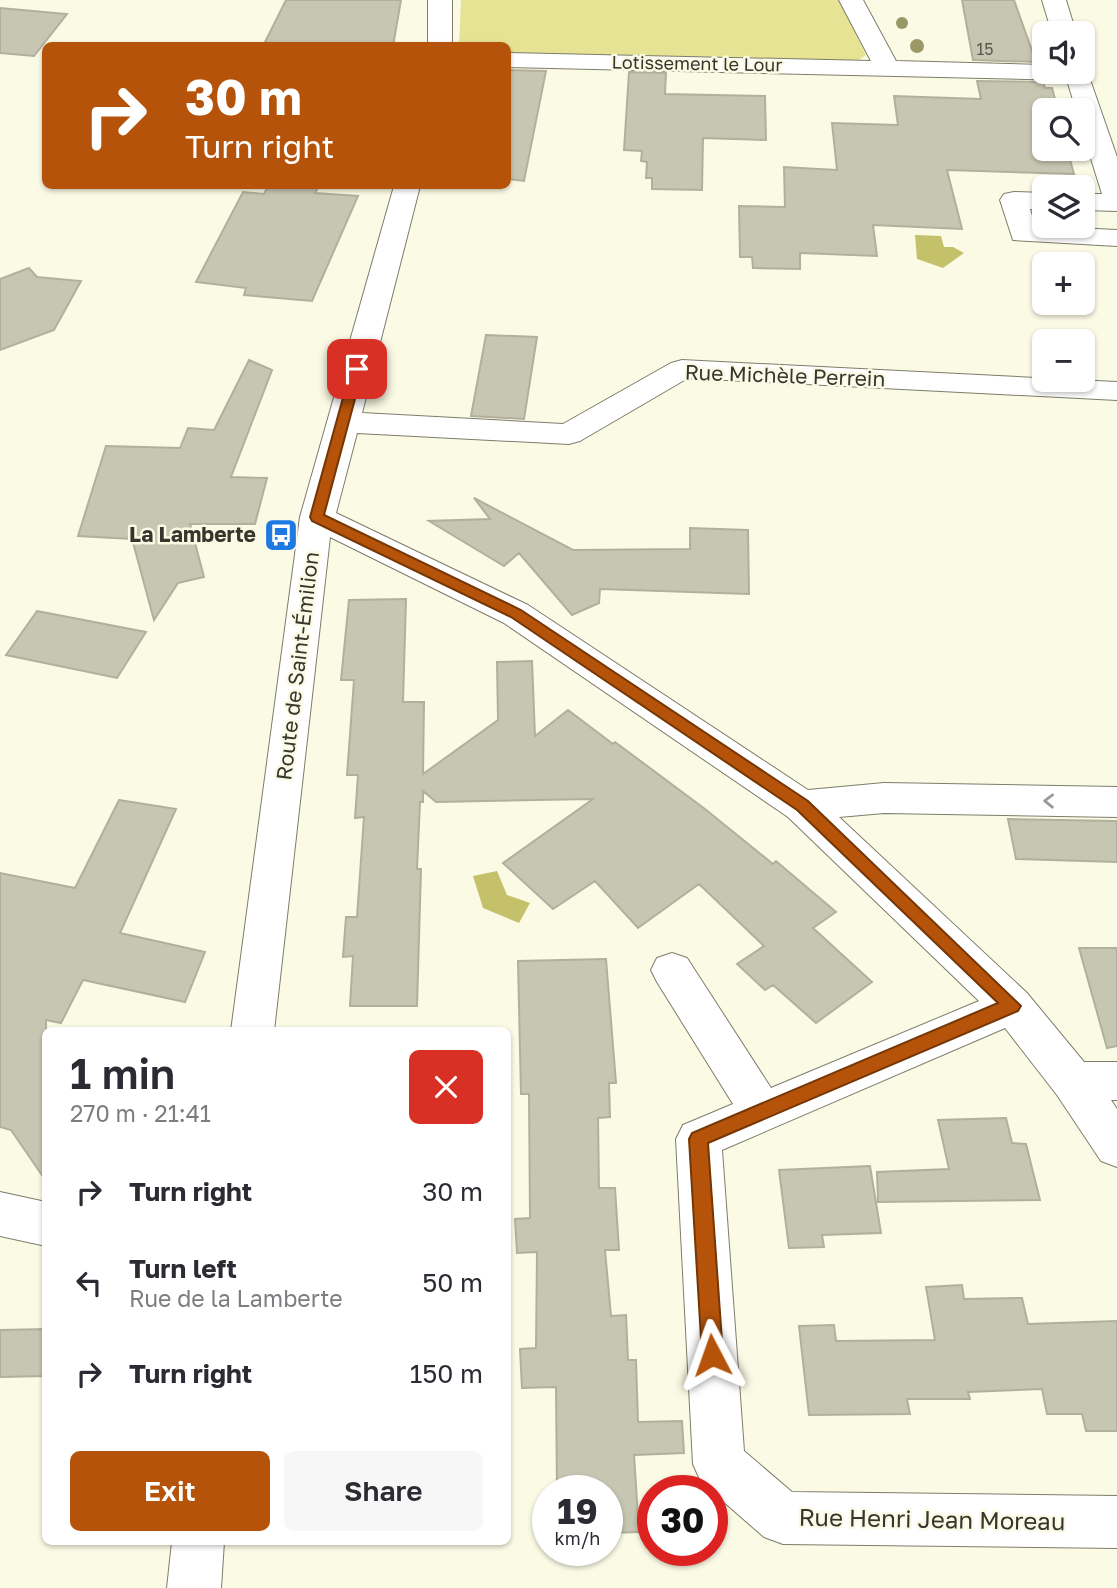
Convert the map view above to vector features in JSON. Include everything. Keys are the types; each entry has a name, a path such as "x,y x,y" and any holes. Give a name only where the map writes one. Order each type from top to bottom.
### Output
{"street":[{"path":"440,0 440,42"},
{"path":"851,0 887,68"},
{"path":"1054,0 1060,21"},
{"name":"Lotissement le Lour","path":"511,60 1032,71"},
{"name":"Lotissement le Lour","path":"1081,84 1117,200 1095,201"},
{"name":"Route de Saint-Émilion","path":"253,1027 317,517 406,189"},
{"path":"1032,201 1014,200 1023,234 1032,234"},
{"path":"1095,237 1117,238"},
{"name":"Rue Michèle Perrein","path":"343,422 569,434 682,369 1117,391"},
{"path":"317,517 516,614 803,806 1012,1006 1073,1081 1117,1147"},
{"path":"803,806 884,798 1117,802"},
{"path":"672,970 762,1112"},
{"name":"Rue Henri Jean Moreau","path":"1012,1006 699,1139 719,1464 783,1518 1117,1522"},
{"path":"1073,1081 1117,1081"},
{"path":"0,1214 42,1223"},
{"path":"194,1588 198,1545"}],"shaded area":[{"path":"461,0 839,0 866,55 856,62 511,54 511,42 459,42"},
{"path":"915,235 941,236 944,247 953,247 964,253 943,268 917,259"},
{"path":"497,871 507,895 530,903 519,923 483,908 473,876"}],"building":[{"path":"286,0 401,0 394,42 265,42"},
{"path":"962,0 1014,0 1032,51 1032,62 973,60"},
{"path":"0,8 67,14 45,42 42,42 34,56 0,53"},
{"path":"511,70 546,71 524,181 511,179"},
{"path":"629,72 666,73 665,94 765,96 766,140 703,138 702,190 652,189 652,178 646,178 647,162 641,161 642,151 624,150"},
{"path":"977,81 1032,82 1052,88 1055,98 1032,98 1032,161 1070,161 1074,174 947,170 962,229 873,225 877,256 800,253 800,269 753,268 752,257 740,257 739,206 785,207 784,167 837,170 832,123 898,125 894,96 981,99"},
{"path":"266,189 317,189 315,193 358,196 312,301 244,295 246,288 196,282 243,192 264,194"},
{"path":"29,268 37,277 81,281 54,330 0,350 0,279"},
{"path":"486,335 537,337 524,419 471,416"},
{"path":"249,360 272,370 231,477 267,478 255,524 190,524 204,577 178,583 154,620 132,539 78,536 106,446 180,448 188,428 214,430"},
{"path":"474,498 573,550 690,549 690,528 748,530 749,594 600,589 599,603 572,615 519,553 504,566 429,521 490,519"},
{"path":"406,599 403,702 424,702 423,774 498,720 497,662 532,661 535,736 568,710 613,744 615,742 773,864 776,861 836,912 813,928 872,982 816,1023 773,985 765,990 737,964 764,946 699,884 638,928 595,881 553,909 503,863 593,799 436,802 423,791 423,802 420,802 417,869 421,869 417,1006 350,1006 353,956 343,957 346,917 357,917 364,817 355,818 358,775 347,775 354,680 341,680 349,600"},
{"path":"37,611 146,632 117,678 6,655"},
{"path":"119,800 176,809 120,933 205,952 185,1002 83,980 61,1023 46,1020 46,1027 42,1027 42,1175 11,1130 0,1127 0,873 75,888"},
{"path":"1008,819 1117,821 1117,862 1016,859"},
{"path":"1079,948 1117,948 1117,1046 1107,1048"},
{"path":"606,959 616,1083 609,1083 610,1117 598,1118 599,1188 615,1188 619,1250 605,1250 611,1316 626,1315 628,1360 636,1360 638,1422 682,1421 684,1453 634,1455 637,1532 623,1532 623,1475 557,1475 556,1387 522,1388 520,1349 536,1348 537,1252 517,1253 515,1219 530,1218 529,1094 521,1094 518,961"},
{"path":"1006,1118 1012,1143 1026,1144 1040,1200 878,1202 877,1172 949,1169 938,1120"},
{"path":"870,1166 881,1233 822,1235 824,1247 789,1248 779,1170"},
{"path":"962,1285 964,1299 1022,1298 1028,1324 1117,1321 1117,1431 1086,1431 1082,1414 1047,1414 1042,1389 968,1392 970,1399 907,1399 910,1414 809,1415 799,1326 834,1325 836,1341 935,1340 926,1287"},
{"path":"42,1329 42,1376 0,1377 0,1330"}],"place":[{"name":"La Lamberte","path":"281,535"}],"route":[{"path":"357,369 317,517 516,614 803,806 1012,1006 699,1139 712,1355"}]}
